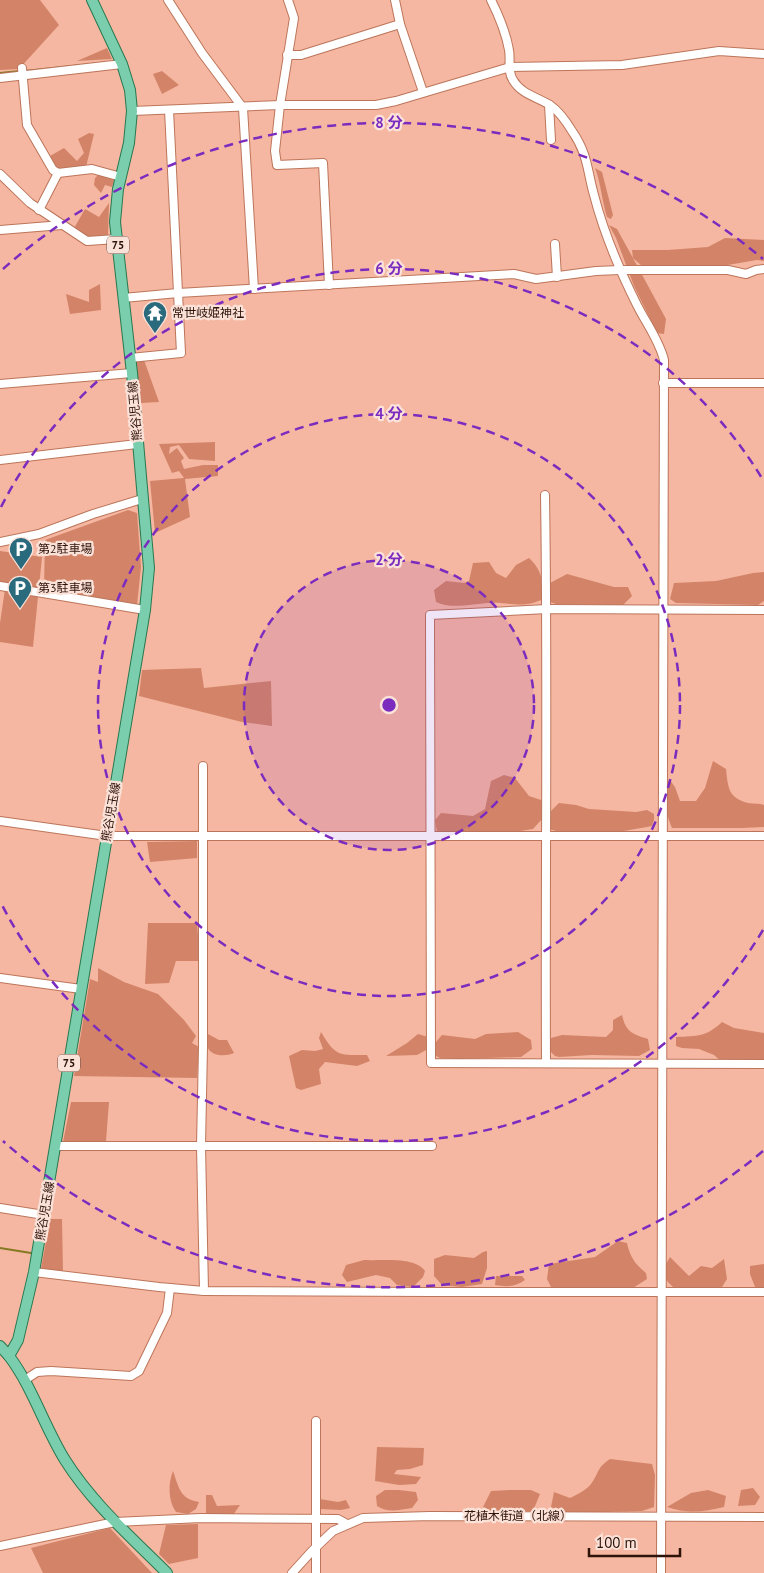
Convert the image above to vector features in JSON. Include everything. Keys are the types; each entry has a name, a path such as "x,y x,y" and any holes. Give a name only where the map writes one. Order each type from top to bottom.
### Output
{"main road":[{"name":"熊谷児玉線","path":"9,1356 18,1340 34,1272 145,610 150,568 142,499 132,373 117,239 116,214 121,177 130,143 132,111 130,90 122,64 92,0"},
{"path":"0,1346 25,1380 54,1440 66,1461 91,1496 167,1573"}],"street":[{"path":"168,0 202,53 243,108 254,289"},
{"path":"288,0 294,18 280,105 275,151 277,165 323,163 329,285"},
{"path":"395,0 400,24 424,92"},
{"path":"491,0 500,19 510,52 510,73 516,84 534,98 560,113 584,150 603,225 620,270 662,353 664,369 661,1573"},
{"path":"287,55 301,55 400,24"},
{"path":"132,111 280,105 376,105 396,101 510,67 622,65 719,51 764,54"},
{"path":"0,78 22,72 122,64"},
{"path":"22,72 27,125 53,170 58,173 88,169 121,177"},
{"path":"549,105 551,140"},
{"path":"130,358 181,353 169,110"},
{"path":"39,210 58,173"},
{"path":"0,174 30,203 87,242 117,239"},
{"path":"0,230 62,225"},
{"path":"556,244 557,277"},
{"path":"123,298 178,293 514,274 536,279 596,271 728,270 746,274 764,269"},
{"path":"0,384 132,373"},
{"path":"664,382 764,383"},
{"path":"0,460 137,444"},
{"path":"545,495 547,609 546,1063"},
{"path":"0,542 39,534 93,514 142,499"},
{"path":"0,586 145,610"},
{"path":"764,610 547,609 430,614 432,1063 764,1064"},
{"path":"203,766 201,1146 204,1291"},
{"path":"0,821 107,836 764,836"},
{"path":"0,978 81,989"},
{"path":"55,1146 432,1146"},
{"path":"0,1208 44,1215"},
{"path":"34,1272 204,1291 764,1292"},
{"path":"25,1380 37,1372 51,1371 131,1376 139,1371 167,1313 170,1288"},
{"path":"316,1421 316,1573"},
{"name":"花植木街道（北線）","path":"292,1573 333,1531 363,1518 430,1516 764,1517"},
{"path":"0,1546 115,1522 201,1518 338,1519 347,1524"}],"shaded area":[{"path":"0,0 40,0 59,25 19,69 0,70"},
{"path":"107,48 112,59 77,61"},
{"path":"162,71 179,85 162,94 153,74"},
{"path":"89,133 94,134 86,167 57,170 50,156 64,148 77,161 84,153 78,139"},
{"path":"595,168 602,172 613,215 611,219 607,217"},
{"path":"99,174 114,180 112,187 105,185 101,193 94,185 95,178"},
{"path":"109,203 108,236 88,238 73,230 85,209 99,217"},
{"path":"609,225 617,229 666,319 664,334 657,333 634,286 616,238"},
{"path":"725,238 764,240 764,261 757,260 710,268 642,266 633,258 632,250 708,247"},
{"path":"100,284 101,310 70,314 66,294 89,302 89,290"},
{"path":"135,360 144,360 159,402 141,403"},
{"path":"215,442 215,461 189,459 179,445 170,447 169,454 177,448 184,458 181,461 184,469 203,465 218,465 218,476 185,479 190,517 155,533 150,481 184,478 179,471 172,473 159,444"},
{"path":"128,510 137,513 141,567 137,605 44,588 45,540"},
{"path":"0,551 42,557 33,647 0,642 0,623 5,589 0,588"},
{"path":"529,558 540,572 542,600 531,604 484,603 456,606 436,602 434,590 446,581 464,583 469,581 473,563 489,562 496,573 506,578 516,565"},
{"path":"764,572 764,601 758,605 676,603 670,599 674,583 716,581"},
{"path":"567,574 614,587 628,587 632,596 623,605 556,604 550,602 547,597 550,583"},
{"path":"201,668 204,688 271,681 272,726 242,722 139,696 142,670"},
{"path":"713,761 726,769 730,791 736,798 748,803 764,805 764,827 672,828 665,804 669,779 675,787 680,801 696,801 705,788"},
{"path":"504,775 515,778 529,796 541,800 545,809 544,817 533,829 514,832 437,832 435,820 441,813 473,816 485,809 491,781"},
{"path":"559,803 589,809 636,812 647,810 654,814 654,820 652,826 614,832 573,834 561,832 549,829 551,811"},
{"path":"197,841 197,858 150,862 147,842"},
{"path":"148,923 197,923 200,961 176,961 169,983 145,984"},
{"path":"98,968 124,982 158,994 184,1020 196,1036 192,1043 199,1047 197,1078 74,1076 90,979 98,982"},
{"path":"622,1015 630,1032 648,1039 650,1050 639,1056 592,1055 559,1057 549,1050 551,1038 562,1035 606,1037 613,1030 613,1020"},
{"path":"722,1022 734,1028 764,1033 764,1063 722,1062 714,1055 699,1049 676,1046 676,1037 701,1035 711,1031"},
{"path":"321,1032 331,1046 339,1053 367,1055 370,1061 357,1066 325,1062 319,1069 321,1084 301,1090 296,1088 289,1056 302,1050 315,1051 323,1049 319,1038"},
{"path":"518,1032 531,1040 532,1049 521,1057 458,1059 440,1058 434,1055 436,1042 442,1035 475,1039 486,1034"},
{"path":"208,1034 219,1040 227,1040 234,1053 217,1055 213,1053 207,1046"},
{"path":"418,1034 428,1037 428,1049 417,1055 386,1056 407,1043"},
{"path":"71,1102 109,1102 106,1141 63,1142"},
{"path":"50,1219 62,1219 63,1271 41,1269"},
{"path":"618,1241 627,1243 631,1256 646,1273 647,1279 633,1288 551,1287 547,1279 549,1264 595,1257"},
{"path":"487,1251 487,1268 482,1284 462,1287 442,1285 434,1276 434,1259 445,1255 474,1258"},
{"path":"670,1257 689,1276 701,1266 712,1268 724,1259 727,1279 722,1287 673,1287 665,1279 666,1264"},
{"path":"364,1260 406,1261 420,1266 425,1271 423,1277 413,1287 397,1285 390,1278 376,1275 347,1282 342,1275 346,1265"},
{"path":"764,1264 764,1287 755,1287 750,1274 750,1266"},
{"path":"496,1276 522,1276 525,1280 514,1285 499,1286 495,1285"},
{"path":"377,1447 424,1448 423,1465 397,1470 394,1474 421,1477 416,1484 399,1485 375,1481"},
{"path":"610,1459 652,1464 655,1475 654,1507 642,1511 563,1512 551,1507 554,1492 570,1498 580,1493 591,1484 601,1467"},
{"path":"173,1471 181,1492 193,1501 199,1502 196,1509 188,1514 176,1512 171,1503 170,1481"},
{"path":"753,1488 760,1497 755,1505 738,1506 741,1490"},
{"path":"385,1490 416,1492 418,1500 412,1508 385,1510 377,1506 376,1496"},
{"path":"531,1490 540,1494 533,1511 491,1512 483,1507 491,1491"},
{"path":"708,1490 726,1496 724,1507 696,1512 667,1507 691,1493"},
{"path":"206,1495 212,1495 217,1506 240,1505 233,1515 211,1515 206,1513"},
{"path":"320,1499 338,1502 346,1500 350,1508 341,1510 320,1509"},
{"path":"198,1524 198,1558 169,1564 159,1554 166,1525"},
{"path":"110,1528 152,1573 43,1573 31,1548"}],"waterway":[{"path":"25,71 110,62"},
{"path":"0,73 20,71"},
{"path":"0,1248 31,1253"}],"place":[{"name":"常世岐姫神社","path":"155,334"},
{"name":"第2駐車場","path":"21,570"},
{"name":"第3駐車場","path":"20,609"}]}
